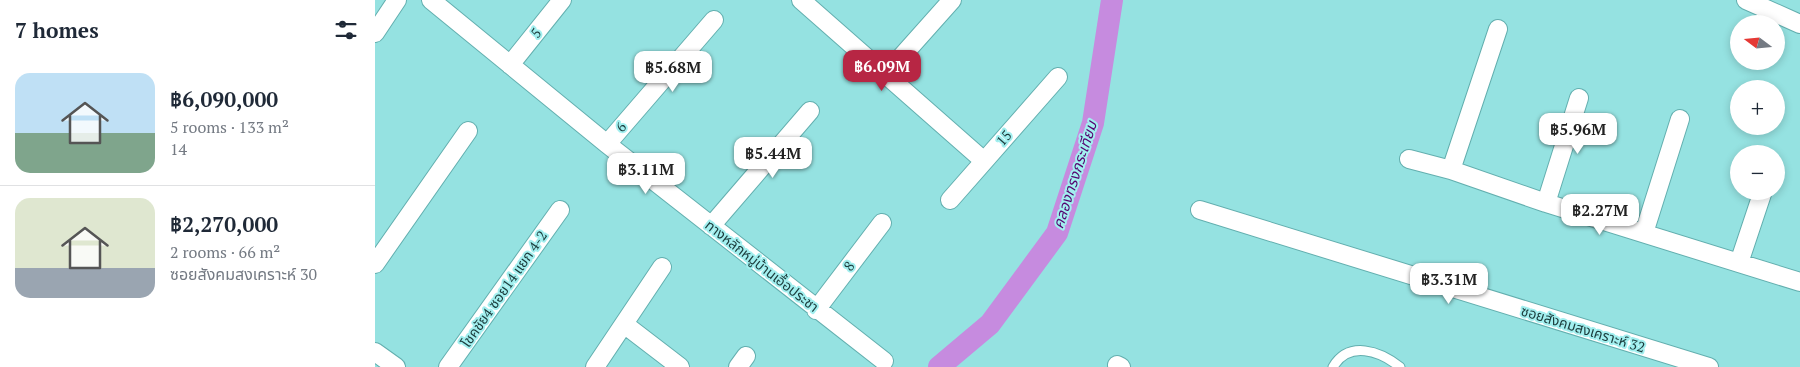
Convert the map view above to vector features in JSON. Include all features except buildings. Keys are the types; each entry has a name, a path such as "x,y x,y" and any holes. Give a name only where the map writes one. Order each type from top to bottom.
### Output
{"street":[{"path":"375,33 397,0"},
{"name":"ทางหลักหมู่บ้านเอื้อประชา","path":"431,0 607,144 816,310 884,361"},
{"name":"5","path":"510,65 563,0"},
{"path":"801,0 984,161"},
{"path":"886,74 952,0"},
{"path":"1747,0 1800,24"},
{"name":"6","path":"607,144 714,20"},
{"path":"1451,170 1497,29"},
{"name":"15","path":"951,200 1058,77"},
{"path":"1546,203 1579,98"},
{"path":"711,226 810,110"},
{"path":"1644,233 1681,119"},
{"path":"375,264 468,132"},
{"path":"1409,158 1800,282"},
{"path":"1739,263 1760,200"},
{"name":"โชคชัย4 ซอย14 แยก 4-2","path":"449,367 560,210"},
{"name":"ซอยสังคมสงเคราะห์ 32","path":"1200,210 1709,367"},
{"name":"8","path":"816,310 882,223"},
{"path":"595,367 662,267"},
{"path":"624,324 681,367"},
{"path":"375,352 396,367"}],"lane":[{"path":"1333,367 1346,354 1358,350 1380,354 1400,367"}],"waterway":[{"name":"คลองทรงกระเทียม","path":"939,367 990,324 1057,233 1093,123 1112,0"}]}
